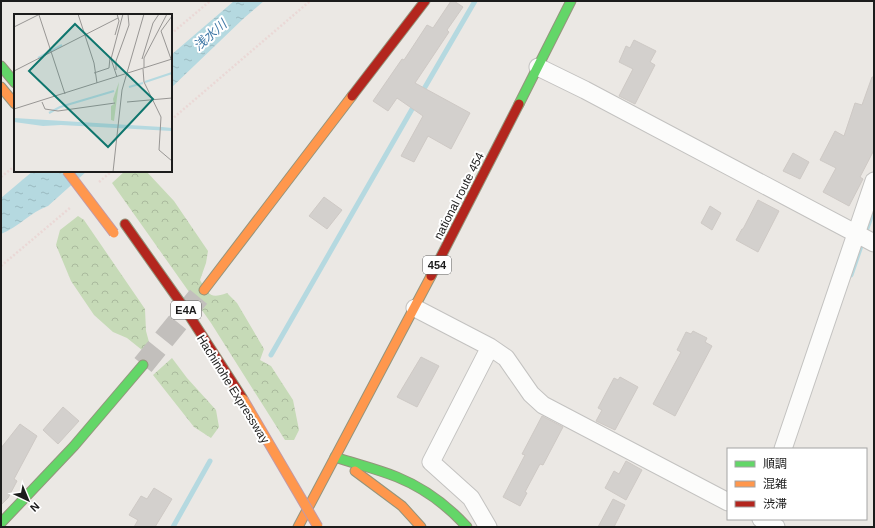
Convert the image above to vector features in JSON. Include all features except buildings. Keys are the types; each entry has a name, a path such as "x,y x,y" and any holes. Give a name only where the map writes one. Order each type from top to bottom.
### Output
{"main road":[{"path":"204,290 426,1"},
{"name":"national route 454","path":"298,527 415,308 571,1"},
{"path":"1,66 14,82"},
{"path":"1,87 14,103"},
{"path":"68,172 117,236"},
{"name":"Hachinohe Expressway","path":"123,221 186,309 243,399 318,527"},
{"path":"1,524 108,409 143,366"},
{"path":"335,457 402,506 421,527"},
{"path":"335,457 398,478 419,489 452,512 467,527"},
{"path":"295,513 303,527"}],"street":[{"path":"538,67 585,90 874,243"},
{"path":"783,448 874,181"},
{"path":"415,308 490,347 506,358 531,394 543,404 727,501"},
{"path":"488,527 471,498 431,462 490,347"},
{"path":"762,520 776,527"},
{"path":"1,524 6,527"}],"path":[{"path":"172,33 210,1"},
{"path":"172,119 310,1"},
{"path":"1,177 14,167"},
{"path":"94,186 111,172"},
{"path":"1,266 72,206"}],"green space":[{"path":"124,172 147,172 174,201 208,251 206,263 200,280 210,294 217,296 227,293 237,303 264,349 260,360 271,366 293,400 299,430 294,440 285,440 211,323 112,183"},
{"path":"78,216 84,220 145,309 146,331 149,342 142,350 127,338 113,332 94,315 71,281 56,245 60,230"},
{"path":"172,358 187,378 216,410 219,427 211,438 194,427 153,375"}],"water":[{"name":"浅水川","path":"234,1 264,1 172,87 172,54"},
{"path":"32,172 86,172 48,206 1,234 1,198"}],"waterway":[{"path":"421,94 475,1"},
{"path":"271,355 415,104"},
{"path":"851,275 874,208"},
{"path":"173,527 210,461"}],"tunnel":[{"path":"143,365 204,290"}],"traffic: fast":[{"path":"519,104 571,1"},
{"path":"1,66 14,82"},
{"path":"1,523 74,446 143,365"},
{"path":"335,457 389,474 417,486 444,505 467,527"}],"traffic: slow":[{"path":"1,87 14,103"},
{"path":"204,290 352,96"},
{"path":"68,172 114,233"},
{"path":"298,527 431,276"},
{"path":"243,399 318,527"},
{"path":"355,471 402,506 421,527"}],"traffic: jam":[{"path":"352,96 425,1"},
{"path":"431,276 519,104"},
{"path":"125,224 185,309 243,399"}]}
